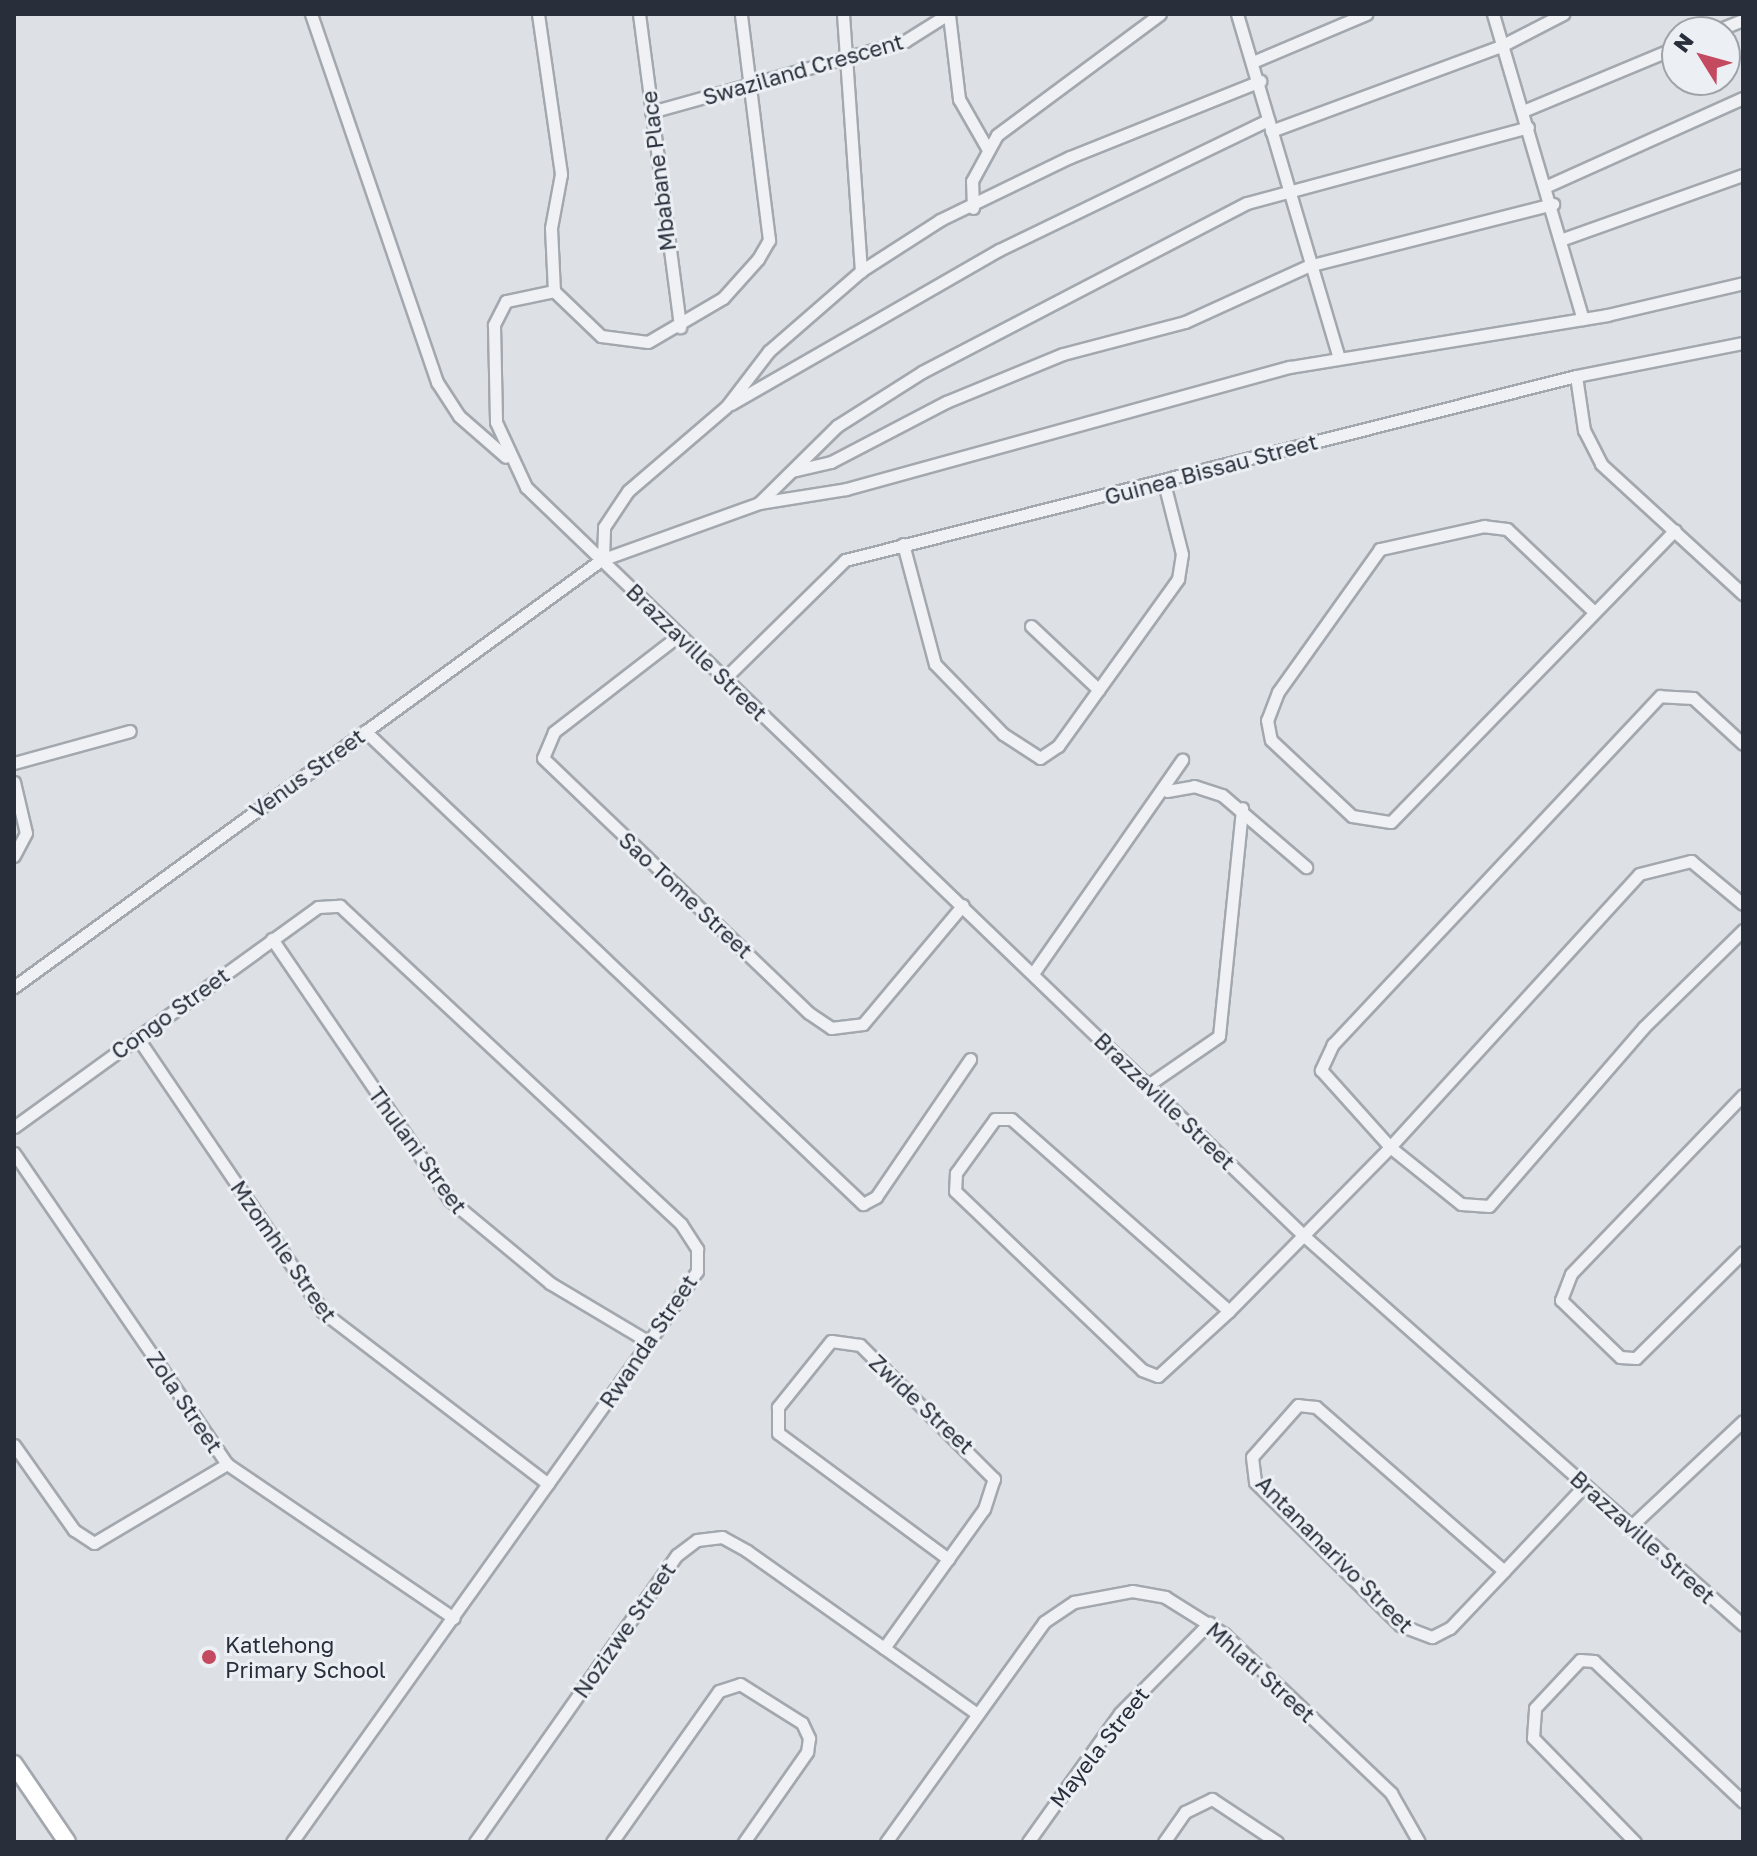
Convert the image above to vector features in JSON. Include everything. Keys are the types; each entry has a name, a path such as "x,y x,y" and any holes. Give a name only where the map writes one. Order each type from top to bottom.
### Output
{"street":[{"path":"311,14 437,382 459,416 507,457"},
{"path":"538,14 561,174 551,228 554,291 574,318 613,340 648,342 680,327 734,289 769,240 741,14"},
{"name":"Mbabane Place","path":"639,14 680,327"},
{"path":"843,14 849,58 861,271"},
{"name":"Swaziland Crescent","path":"651,112 750,87 905,41 948,14 959,99 987,148"},
{"path":"973,208 970,188 987,148 1160,14"},
{"path":"1237,14 1255,61 1269,125 1308,266 1338,356"},
{"path":"1255,61 1366,14"},
{"path":"1493,14 1553,204 1583,319"},
{"path":"726,407 999,250 1269,125 1503,45 1563,14"},
{"path":"1523,111 1661,54"},
{"path":"602,560 612,511 726,407 769,351 861,271 1070,157 1260,81"},
{"path":"1547,186 1743,98"},
{"path":"759,503 837,426 922,372 1287,187 1336,182 1528,127"},
{"path":"1563,239 1743,175"},
{"path":"792,471 831,462 946,402 1052,359 1185,322 1308,266 1553,204"},
{"path":"759,503 846,489 1338,356 1583,319 1743,283"},
{"path":"507,457 495,405 496,315 506,301 554,291"},
{"name":"Guinea Bissau Street","path":"724,679 821,576 845,560 1164,483 1576,376 1743,343"},
{"path":"1576,376 1593,453 1743,594"},
{"name":"Brazzaville Street","path":"507,457 526,487 678,636 1034,972 1303,1235 1629,1528 1743,1625"},
{"path":"903,544 935,664 1023,751 1051,754 1182,568 1164,483"},
{"name":"Venus Street","path":"14,987 602,560 759,503"},
{"path":"1591,609 1507,529 1484,526 1380,549 1278,692 1267,720 1271,740 1352,816 1391,822 1591,609 1675,530"},
{"path":"1031,626 1099,690"},
{"name":"Sao Tome Street","path":"678,636 547,739 543,758 561,779 831,1028 852,1030 871,1017 963,905"},
{"path":"1743,744 1693,698 1660,696 1333,1044 1321,1059 1323,1075 1390,1147 1461,1204 1489,1206 1644,1027 1743,930"},
{"path":"14,763 130,731"},
{"path":"365,731 863,1204 970,1059"},
{"path":"1034,972 1167,791 1182,760"},
{"path":"14,782 26,833 14,856"},
{"path":"1167,791 1207,787 1242,808 1306,867"},
{"path":"1148,1085 1219,1036 1242,808"},
{"path":"1229,1311 1011,1119 995,1119 956,1173 955,1191 1149,1375 1168,1370 1229,1311 1390,1147 1639,874 1691,861 1743,904"},
{"name":"Congo Street","path":"14,1127 272,939 330,904"},
{"name":"Rwanda Street","path":"292,1842 454,1618 697,1271 691,1235 351,912 330,904"},
{"name":"Thulani Street","path":"272,939 450,1200 550,1283 649,1342"},
{"name":"Mzomhle Street","path":"137,1037 323,1312 548,1484"},
{"path":"1743,1095 1571,1274 1561,1300 1620,1357 1636,1358 1743,1252"},
{"name":"Zola Street","path":"14,1153 227,1464 454,1618"},
{"name":"Zwide Street","path":"884,1648 948,1559 991,1498 993,1472 860,1345 831,1341 778,1407 778,1433 948,1559"},
{"name":"Antananarivo Street","path":"1504,1571 1316,1407 1298,1405 1252,1457 1255,1482 1414,1634 1445,1633 1504,1571 1584,1486"},
{"path":"1629,1528 1743,1421"},
{"path":"14,1445 74,1530 94,1543 227,1464"},
{"name":"Nozizwe Street","path":"475,1842 677,1555 697,1540 722,1537 747,1551 976,1713"},
{"name":"Mhlati Street","path":"886,1842 1044,1622 1074,1602 1132,1591 1165,1597 1209,1623 1391,1793 1419,1842"},
{"name":"Mayela Street","path":"1028,1842 1120,1713 1209,1623"},
{"path":"1635,1842 1533,1738 1535,1708 1580,1660 1594,1661 1743,1802"},
{"path":"612,1842 719,1691 740,1684 802,1723 809,1738 807,1752 744,1842"},
{"path":"14,1764 67,1842"},
{"path":"1164,1842 1192,1805 1212,1799 1277,1842"}],"place":[{"name":"Katlehong Primary School","path":"209,1657"}]}
